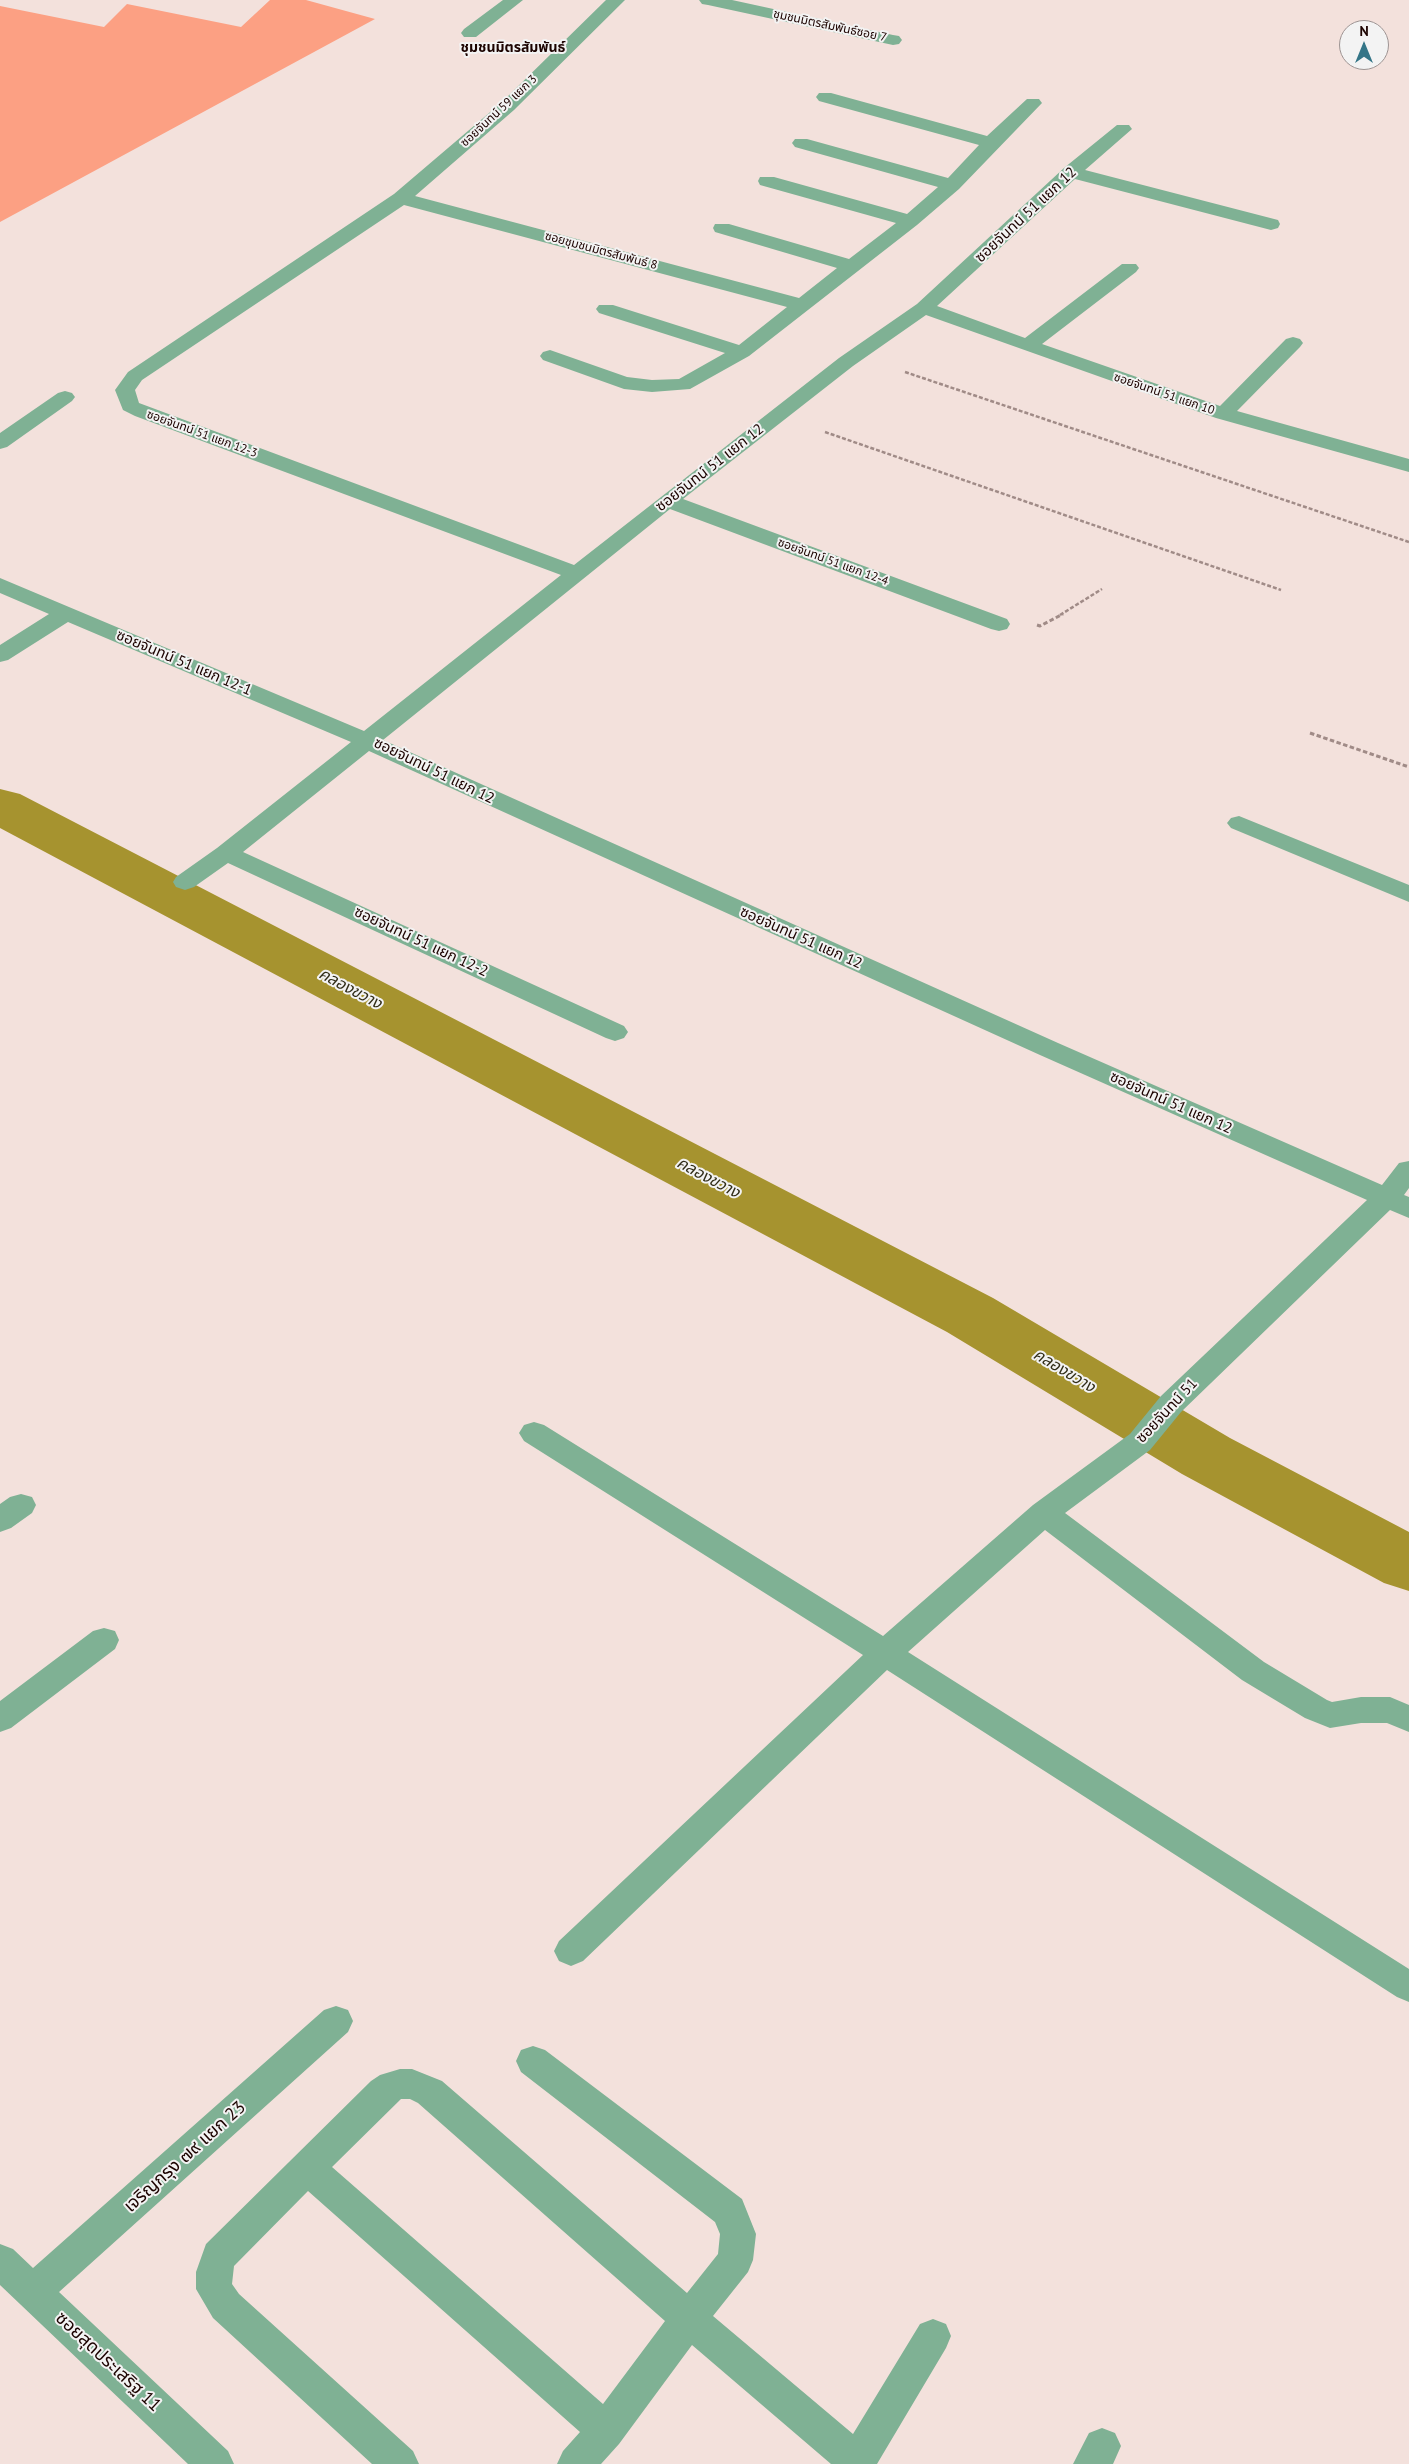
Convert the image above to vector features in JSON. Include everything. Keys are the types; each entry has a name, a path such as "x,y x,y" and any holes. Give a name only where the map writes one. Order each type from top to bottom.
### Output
{"street":[{"path":"470,33 514,0"},
{"name":"ซอยจันทน์ 59 แยก 3","path":"401,198 508,106 616,0"},
{"name":"ชุมชนมิตรสัมพันธ์ซอย 7","path":"708,0 893,40"},
{"path":"825,97 991,143"},
{"path":"550,356 624,383 652,386 684,384 742,352 910,221 952,185 991,143 1033,103"},
{"name":"ซอยจันทน์ 51 แยก 12","path":"1123,129 1071,172 924,308 856,355 777,415 367,741 1049,1049 1397,1203"},
{"path":"801,143 952,185"},
{"path":"1071,172 1271,224"},
{"path":"768,181 910,221"},
{"name":"ซอยชุมชนมิตรสัมพันธ์ 8","path":"401,198 801,305"},
{"name":"ซอยจันทน์ 51 แยก 12-3","path":"401,198 135,376 126,390 130,406 577,574"},
{"path":"722,228 850,266"},
{"path":"1027,346 1129,268"},
{"name":"ซอยจันทน์ 51 แยก 10","path":"924,308 1223,414 1409,466"},
{"path":"606,309 742,352"},
{"path":"1223,414 1293,343"},
{"path":"0,443 65,397"},
{"name":"ซอยจันทน์ 51 แยก 12-4","path":"668,501 998,624"},
{"name":"ซอยจันทน์ 51 แยก 12-1","path":"0,585 367,741"},
{"path":"0,655 66,613"},
{"path":"185,882 226,853 367,741"},
{"path":"1239,824 1409,894"},
{"name":"ซอยจันทน์ 51 แยก 12-2","path":"226,853 615,1032"},
{"name":"ซอยจันทน์ 51","path":"572,1951 885,1653 1044,1513 1140,1442 1171,1404 1397,1203 1409,1170"},
{"path":"534,1433 885,1653 1409,1987"},
{"path":"1044,1513 1253,1671 1316,1709 1330,1715 1362,1710 1390,1710 1409,1719"},
{"path":"0,1719 104,1640"},
{"name":"เจริญกรุง ๗๙ แยก 23","path":"33,2292 336,2021"},
{"path":"533,2061 729,2212 738,2234 735,2260 606,2431 576,2464"},
{"path":"400,2464 226,2306 214,2288 214,2272 220,2256 309,2169 383,2092 392,2086 412,2084 430,2092 857,2463 933,2336"},
{"path":"309,2169 606,2431"},
{"name":"ซอยสุดประเสริฐ 11","path":"0,2261 215,2464"}],"path":[{"path":"856,355 1409,542"},
{"path":"777,415 1281,590"},
{"path":"1310,733 1409,767"}],"shaded area":[{"path":"270,0 306,0 375,19 0,222 0,6 104,27 127,4 241,27"}],"waterway":[{"name":"คลองขวาง","path":"0,806 970,1315 1206,1456 1409,1564"}],"district":[{"name":"ชุมชนมิตรสัมพันธ์","path":"513,48"}]}
